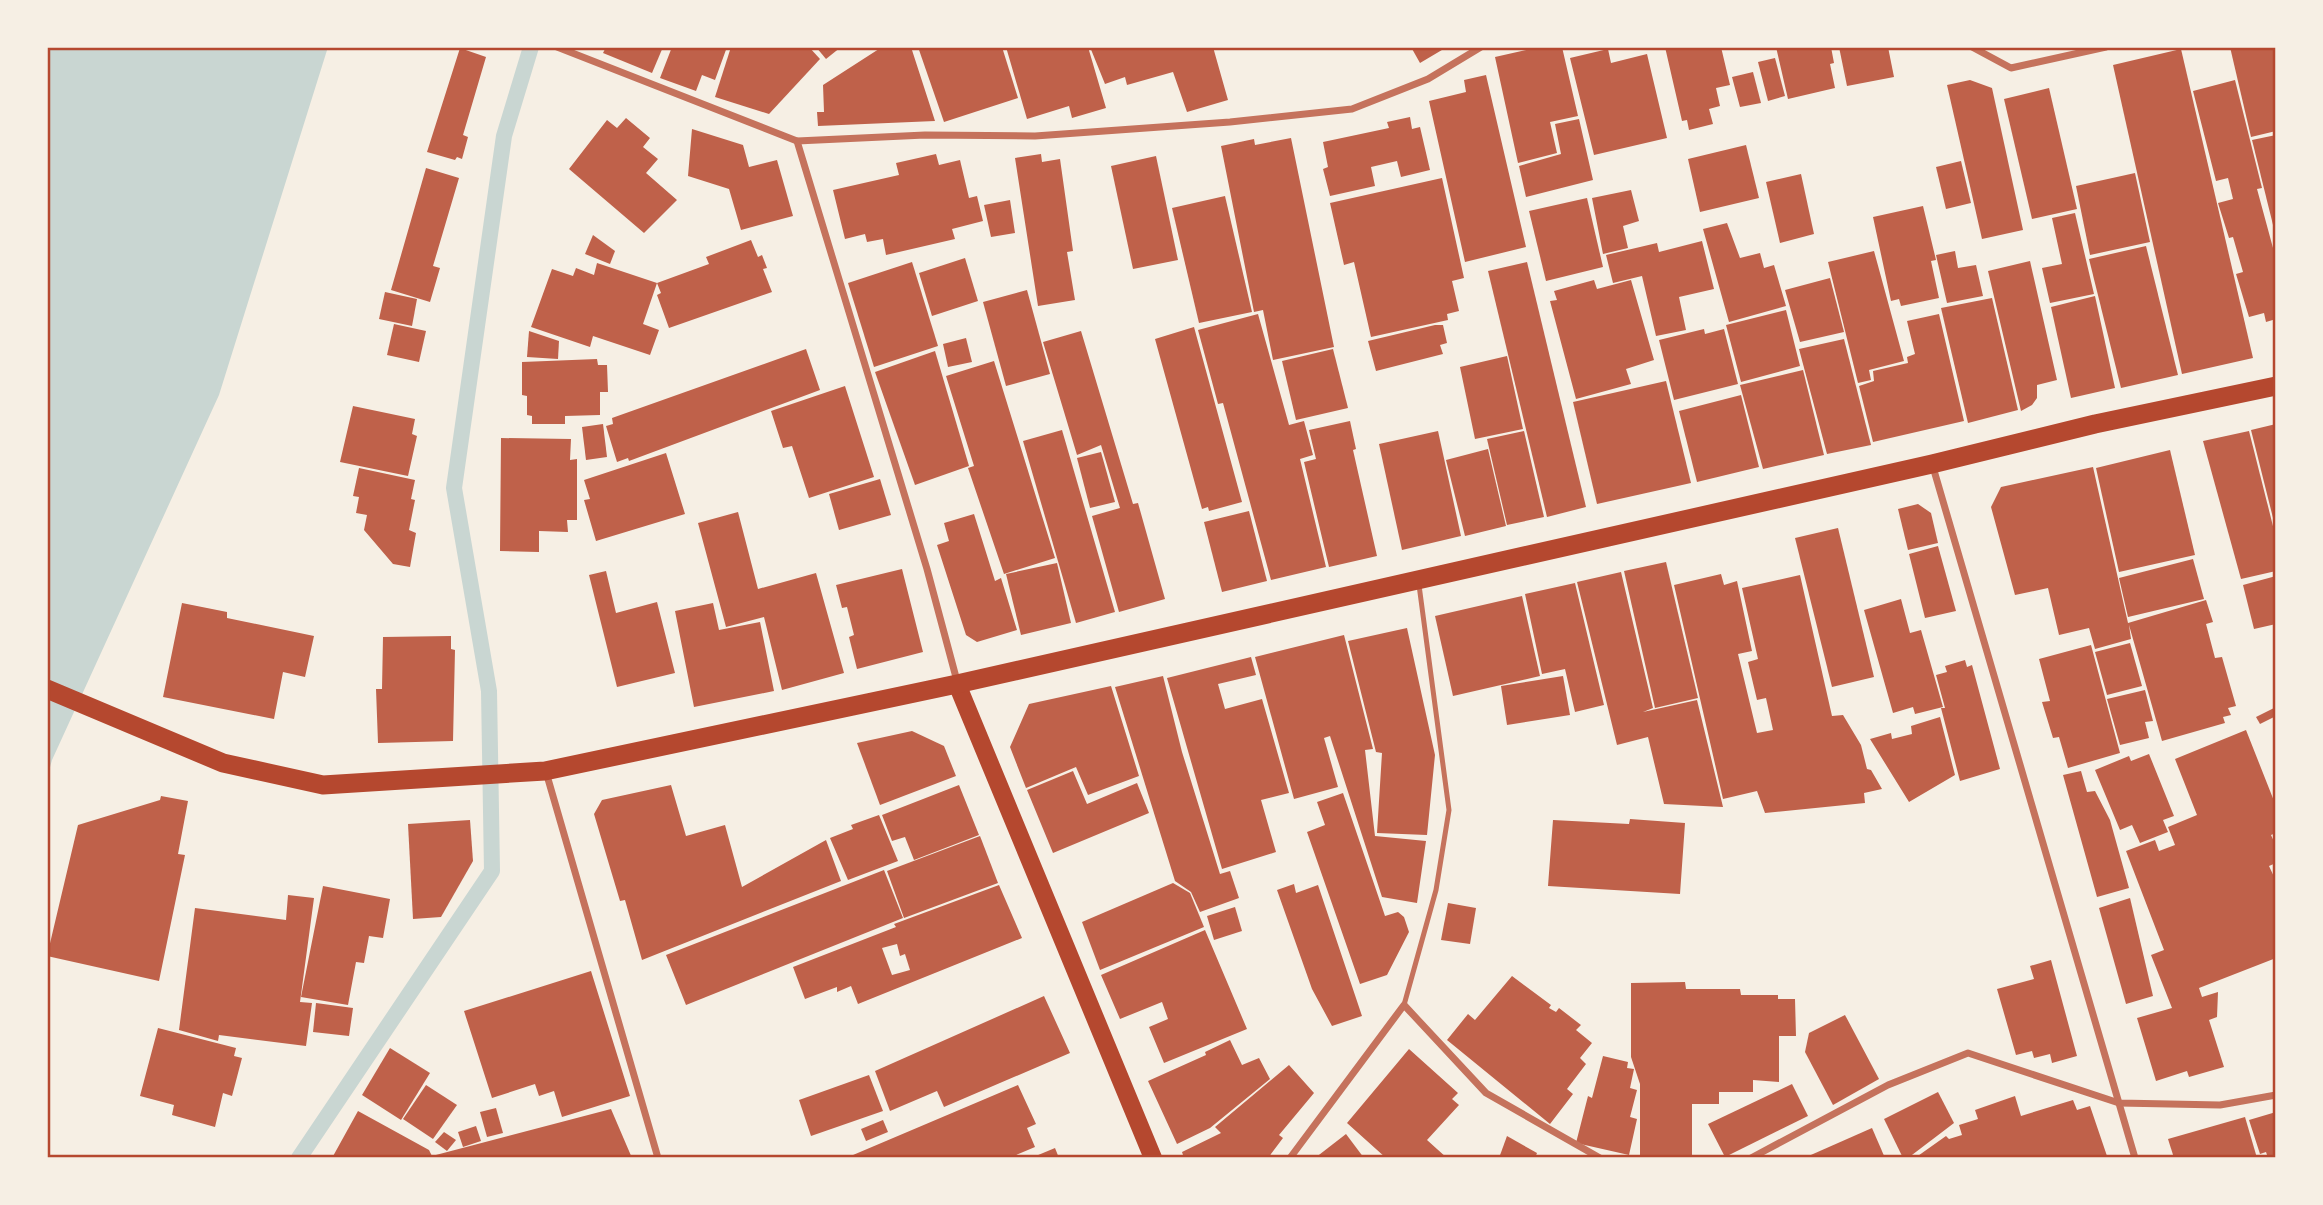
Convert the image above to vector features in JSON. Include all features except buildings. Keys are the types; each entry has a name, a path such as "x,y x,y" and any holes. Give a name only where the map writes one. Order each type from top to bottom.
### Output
{"highway":[{"path":"47,688 223,763 324,785 545,771 957,684 1932,464 2095,424 2276,386"}],"main road":[{"path":"957,684 1153,1158"}],"street":[{"path":"556,47 797,141 925,135 1035,136 1230,122 1352,109 1428,79 1481,47"},
{"path":"1972,47 2011,68 2106,47"},
{"path":"797,141 927,569 957,684"},
{"path":"1932,464 2135,1158"},
{"path":"545,771 658,1158"},
{"path":"1290,1158 1404,1005 1486,1093 1600,1158"},
{"path":"1751,1158 1888,1085 1968,1053 2119,1103 2220,1105 2276,1095"}],"lane":[{"path":"1404,1005 1436,890 1449,810 1418,580"}],"shaded area":[{"path":"47,47 328,47 219,395 52,760 47,778"}],"waterway":[{"path":"299,1158 492,871 489,691 454,488 504,136 531,47"}]}
